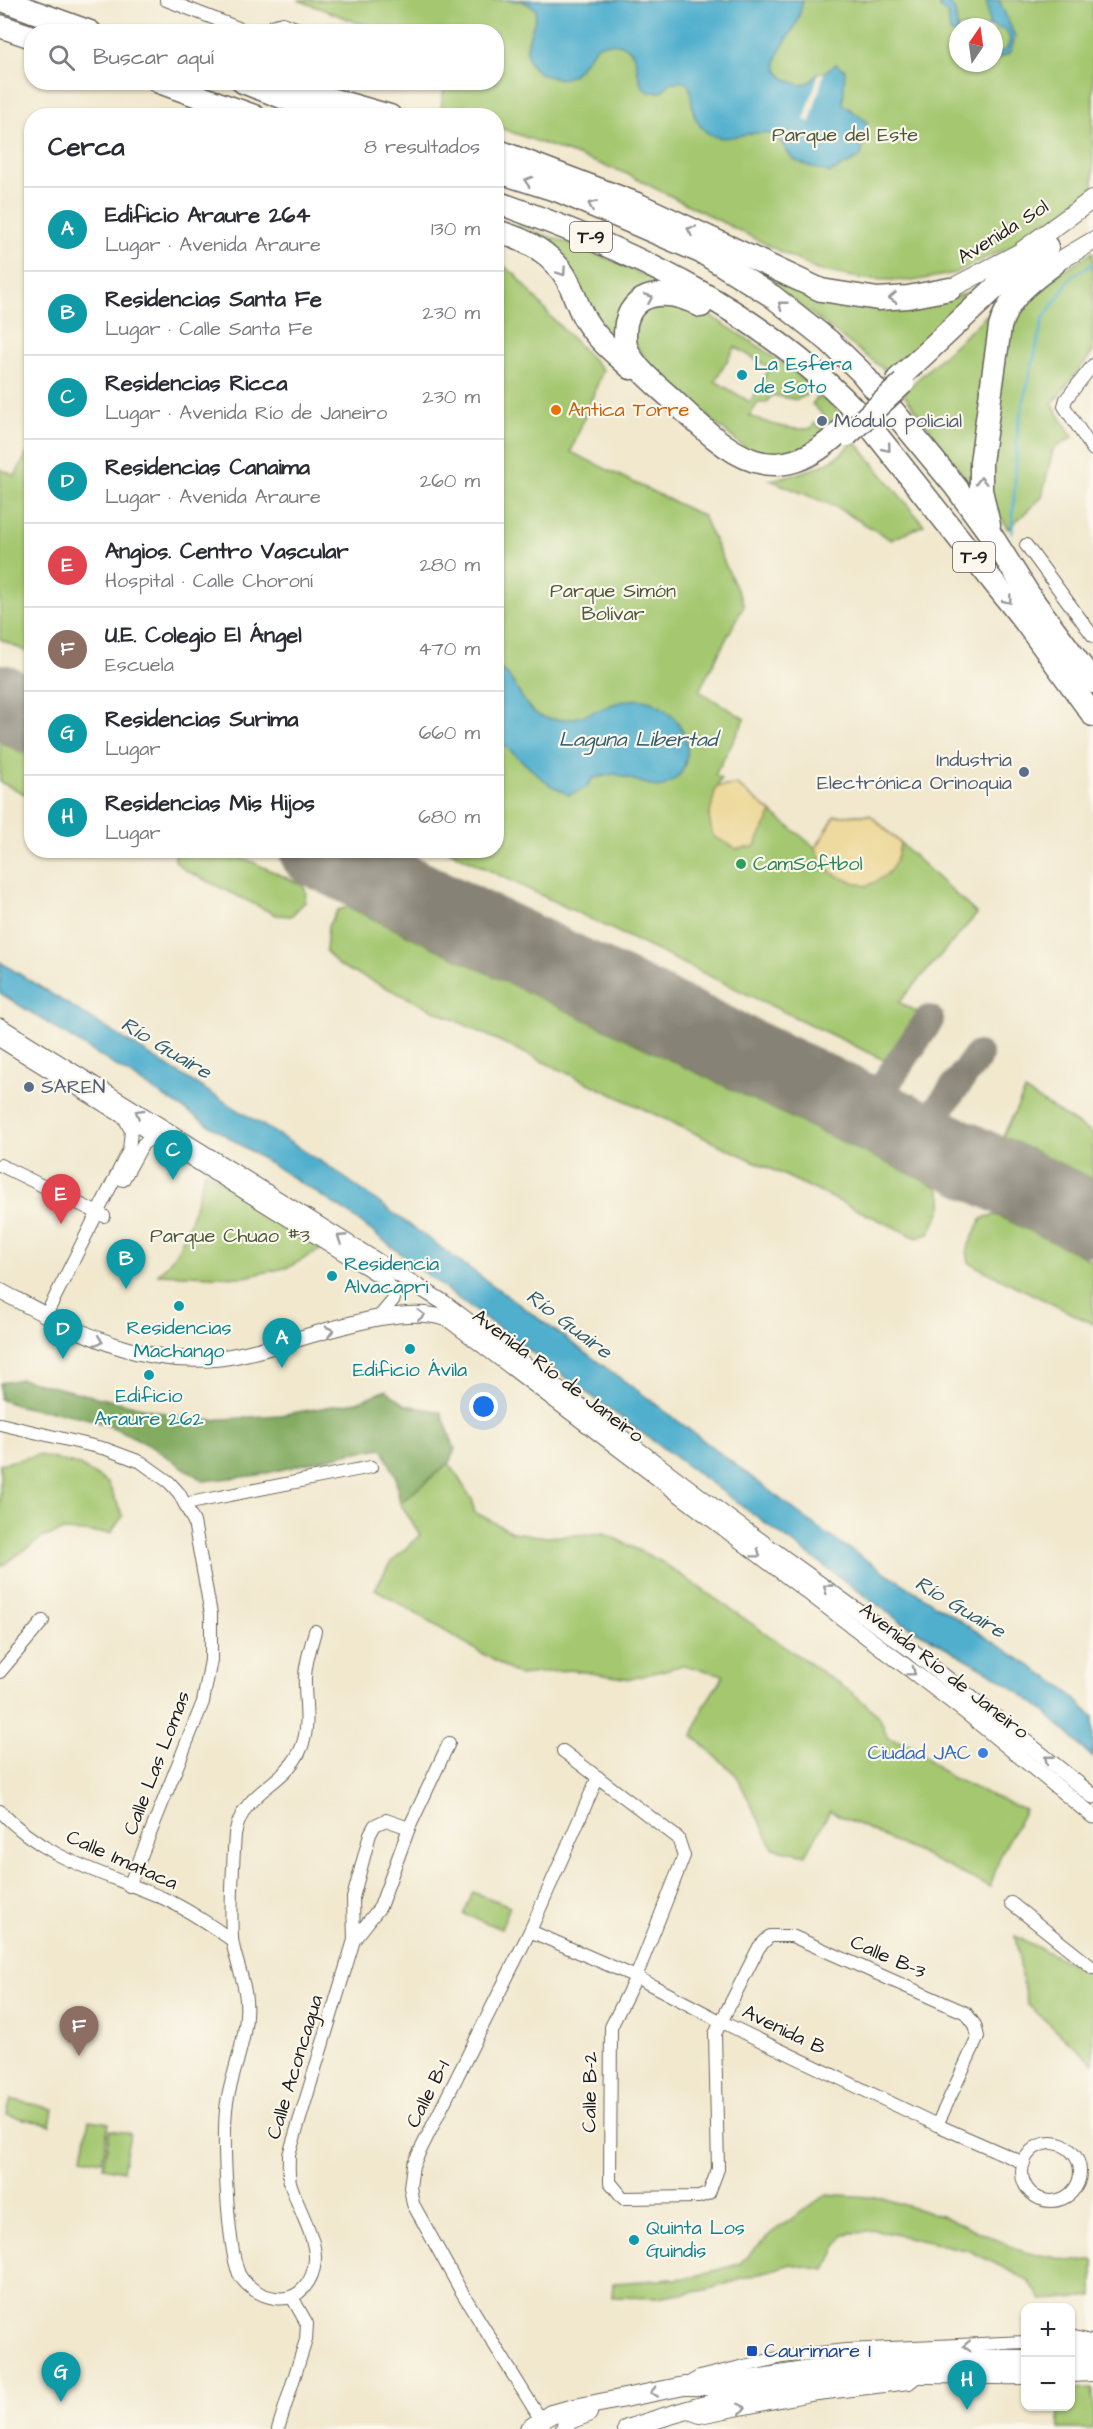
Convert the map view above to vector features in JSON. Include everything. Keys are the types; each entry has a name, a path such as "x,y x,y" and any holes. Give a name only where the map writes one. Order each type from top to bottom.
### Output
{"highway":[{"path":"2,0 68,24"},
{"path":"0,26 24,34"},
{"path":"178,90 222,108"},
{"path":"264,90 310,108"},
{"path":"299,90 362,108"},
{"path":"504,153 637,204 821,290 841,295 878,299 950,290"},
{"name":"T-9","path":"504,174 559,192 703,253 772,296 828,341 861,372 955,486 993,538 1031,598 1093,682"},
{"name":"T-9","path":"504,205 591,237 690,285 739,314 799,360 849,403 1026,623 1093,715"},
{"path":"504,234 531,244 555,263 568,281 590,327 694,428 730,457 758,467 784,468 818,457 901,381 1004,293 1035,271 1051,255"},
{"path":"993,538 983,501 981,462 1000,327 1004,314 1016,294 1051,255"},
{"path":"799,360 764,343 689,299 670,293 650,295 641,301 628,317 624,335 626,345 640,368 713,438 738,455 762,462 798,459 822,448 846,432"}],"main road":[{"name":"Avenida Sol","path":"950,290 1019,254 1093,199"},
{"name":"Avenida Sol","path":"1051,255 1093,215"},
{"name":"Avenida Sol","path":"950,290 993,277 1036,249 1051,255 1093,241"},
{"path":"1075,2339 1093,2345"},
{"path":"846,2349 886,2358"},
{"path":"1075,2358 1093,2356"},
{"path":"539,2426 575,2408 684,2386 711,2386 886,2358 1021,2359"},
{"path":"998,2359 1009,2365 1021,2365"},
{"path":"1075,2364 1093,2363"},
{"path":"1075,2373 1093,2372"},
{"path":"627,2429 779,2389 839,2379 920,2374 1021,2374"},
{"path":"564,2429 567,2421 613,2408 625,2399"}],"street":[{"path":"165,0 228,24"},
{"path":"1093,365 1066,399 1064,406 1093,450"},
{"path":"1026,545 1093,636"},
{"name":"Avenida Río de Janeiro","path":"0,1026 443,1302 729,1518 911,1650 1093,1796"},
{"path":"0,1041 389,1284 394,1299 378,1318"},
{"path":"50,1317 101,1215 129,1150 131,1131 126,1121"},
{"path":"101,1215 136,1154 143,1144 153,1137"},
{"path":"0,1165 101,1215"},
{"path":"214,1173 277,1198"},
{"name":"Avenida Río de Janeiro","path":"0,1291 100,1342 122,1349 204,1359 222,1358 378,1318 426,1314 448,1319 966,1712 1093,1816"},
{"name":"Calle Las Lomas","path":"0,1424 106,1449 141,1462 169,1482 185,1504 194,1522 204,1566 211,1614 211,1660 203,1702 129,1886"},
{"path":"185,1504 370,1467"},
{"path":"0,1672 43,1621"},
{"path":"278,2429 306,2340 307,2324 292,2297 282,2299 262,2295 245,2283 240,2274 234,2250 225,2130 227,2104 246,2023 246,2000 232,1940 234,1852 238,1819 254,1796 288,1769 299,1754 307,1726 305,1673 315,1631"},
{"name":"Calle Aconcagua","path":"354,1940 380,1907 409,1828 449,1743"},
{"name":"Calle B-2","path":"563,1751 678,1838 684,1856 636,1977 611,2027 610,2182 623,2198 699,2197 709,2193 717,2169 714,2051 715,2034 722,2022"},
{"name":"Calle B-1","path":"539,2426 413,2204 410,2187 413,2165 530,1931 598,1777"},
{"name":"Calle Imataca","path":"0,1810 41,1845 77,1866 165,1899 197,1916 232,1940"},
{"name":"Calle Aconcagua","path":"292,2297 309,2282 315,2257 290,2180 289,2154 354,1940 353,1898 372,1829 380,1821 386,1820 409,1828"},
{"path":"1011,1903 1093,1968"},
{"name":"Avenida B","path":"530,1931 636,1977 722,2022 937,2125 1024,2163"},
{"name":"Calle B-3","path":"722,2022 759,1947 770,1936 792,1936 966,2013 975,2025 978,2037 937,2125"},
{"path":"1059,2144 1075,2155 1080,2164 1080,2179 1076,2189 1065,2199 1046,2201 1030,2192 1024,2184 1024,2163 1038,2146 1059,2144"},
{"path":"1075,2337 1093,2334"},
{"path":"684,2386 699,2378 782,2357 846,2349 1021,2342"}],"green space":[{"name":"Parque del Este","path":"298,0 1093,0 1093,188 1051,222 1047,219 1013,245 955,273 913,281 865,279 817,270 625,173 504,130 504,108 441,108 444,90 504,90 504,24 361,24"},
{"path":"518,224 606,258 666,285 650,288 622,350 517,228"},
{"path":"1093,252 1093,352 1052,404 1073,437 1053,449 1042,497 1008,529 993,505 987,480 1007,328 1023,304 1044,284"},
{"name":"Parque Simón Bolívar","path":"504,266 516,275 551,317 603,370 571,452 703,516 744,605 699,691 745,719 715,775 721,779 717,787 737,785 816,848 835,816 870,815 977,914 899,1002 923,1015 884,1060 464,858 504,858"},
{"path":"759,274 910,302 962,295 996,279 890,374"},
{"path":"1004,299 975,491 903,393"},
{"path":"690,303 763,349 808,383 806,395 797,400 772,395 766,403 758,403 749,416 788,428 812,428 814,423 820,428 828,420 812,404 818,397 826,400 845,417 822,441 794,454 750,452 657,375 632,340 643,307","holes":["735,347 770,368 750,402 715,381"]},
{"path":"854,440 924,525 891,540 836,507 770,480 827,463 838,457"},
{"path":"24,459 24,651 0,639 0,469 15,476"},
{"path":"0,742 24,754 24,794 0,782"},
{"path":"175,858 244,858 302,885 306,891 305,902 291,916 276,915 185,870 175,861"},
{"path":"348,907 937,1187 941,1193 942,1205 929,1234 917,1238 338,965 326,951 328,926 338,910"},
{"path":"1025,1091 1093,1134 1093,1179 1003,1136"},
{"name":"Parque Chuao #3","path":"205,1171 325,1247 289,1267 244,1277 158,1274 168,1264 183,1240"},
{"path":"996,1215 1093,1261 1093,1324 969,1263 967,1249 981,1220"},
{"path":"21,1379 197,1421 280,1415 357,1402 386,1390 406,1405 441,1412 455,1449 449,1463 400,1503 395,1475 382,1448 350,1453 259,1475 203,1481 160,1452 114,1428 81,1417 19,1406 0,1399 0,1383"},
{"path":"38,1455 79,1465 108,1483 123,1516 111,1533 62,1531 42,1538 0,1567 0,1464"},
{"path":"449,1463 473,1501 474,1512 512,1532 546,1537 604,1533 662,1562 854,1694 879,1716 888,1738 911,1745 950,1777 1025,1810 1001,1854 990,1887 830,1811 806,1855 773,1848 736,1775 693,1736 703,1707 724,1675 683,1665 631,1679 570,1670 518,1675 375,1589 390,1563 420,1535 400,1503"},
{"path":"473,1892 510,1906 501,1929 464,1914"},
{"path":"1015,1936 1084,1970 1093,1977 1093,2063 1027,2004"},
{"path":"11,2099 53,2109 50,2125 7,2115"},
{"path":"89,2120 109,2123 102,2161 82,2157"},
{"path":"110,2130 130,2133 123,2171 103,2167"},
{"path":"827,2194 882,2198 953,2220 1024,2252 1073,2261 1093,2260 1093,2296 1042,2300 1028,2280 970,2251 875,2230 844,2234 825,2270 791,2264 706,2290 656,2298 612,2297 613,2283 688,2278 739,2264 771,2233"},
{"path":"1093,2388 1093,2429 1059,2429 1057,2411 1075,2411 1075,2389"}],"sand":[{"path":"737,785 772,813 754,847 737,849 713,836 709,818 716,787"},
{"path":"870,815 900,843 894,865 886,875 866,886 841,878 829,870 816,848 835,816"}],"water":[{"path":"500,0 803,0 796,25 779,53 777,68 780,74 788,80 801,85 810,82 819,73 824,73 836,64 845,70 843,104 867,122 861,157 830,173 795,160 778,138 770,134 760,133 722,138 713,136 705,131 697,121 687,82 672,82 661,92 648,92 642,85 632,52 616,44 600,44 570,76 562,79 552,78 540,73 530,64 527,54 536,9 523,1"},
{"path":"939,0 946,0 955,10 956,18 949,18 949,24 948,15 940,7"},
{"path":"987,0 999,0 1015,37 1010,53 1003,56 1003,51 1006,50 1010,40 1007,31 1003,30 1003,18 988,18"},
{"name":"Laguna Libertad","path":"504,672 530,708 546,718 564,720 627,701 642,700 658,705 674,718 681,727 687,743 686,760 680,774 673,781 659,788 615,774 593,778 586,788 569,795 548,784 504,747"},
{"name":"Río Guaire","path":"0,962 330,1167 645,1396 829,1536 1063,1687 1093,1717 1093,1758 1042,1709 993,1674 901,1622 456,1297 347,1212 0,993"}],"pier":[{"path":"819,73 824,73 810,122 804,120"}],"waterway":[{"path":"1012,533 1018,425 1043,319 1072,276 1093,264"}],"taxiway":[{"path":"866,1112 929,1020"},
{"path":"918,1136 978,1056"}],"runway":[{"path":"0,701 24,712"},
{"path":"333,858 1093,1220"}],"place":[{"name":"La Esfera de Soto","path":"742,375"},
{"name":"Antica Torre","path":"556,410"},
{"name":"Módulo policial","path":"822,421"},
{"name":"Industria Electrónica Orinoquia","path":"1024,772"},
{"name":"CamSoftbol","path":"741,864"},
{"name":"SAREN","path":"29,1087"},
{"name":"Residencias Ricca","path":"173,1180"},
{"name":"Angios. Centro Vascular","path":"61,1224"},
{"name":"Residencia Alvacapri","path":"332,1276"},
{"name":"Residencias Santa Fe","path":"126,1289"},
{"name":"Residencias Machango","path":"179,1306"},
{"name":"Edificio Ávila","path":"410,1349"},
{"name":"Residencias Canaima","path":"63,1359"},
{"name":"Edificio Araure 264","path":"282,1368"},
{"name":"Edificio Araure 262","path":"149,1375"},
{"name":"Ciudad JAC","path":"983,1753"},
{"name":"U.E. Colegio El Ángel","path":"79,2056"},
{"name":"Quinta Los Guindis","path":"634,2240"},
{"name":"Caurimare I","path":"752,2351"},
{"name":"Residencias Surima","path":"61,2402"},
{"name":"Residencias Mis Hijos","path":"967,2410"}]}
